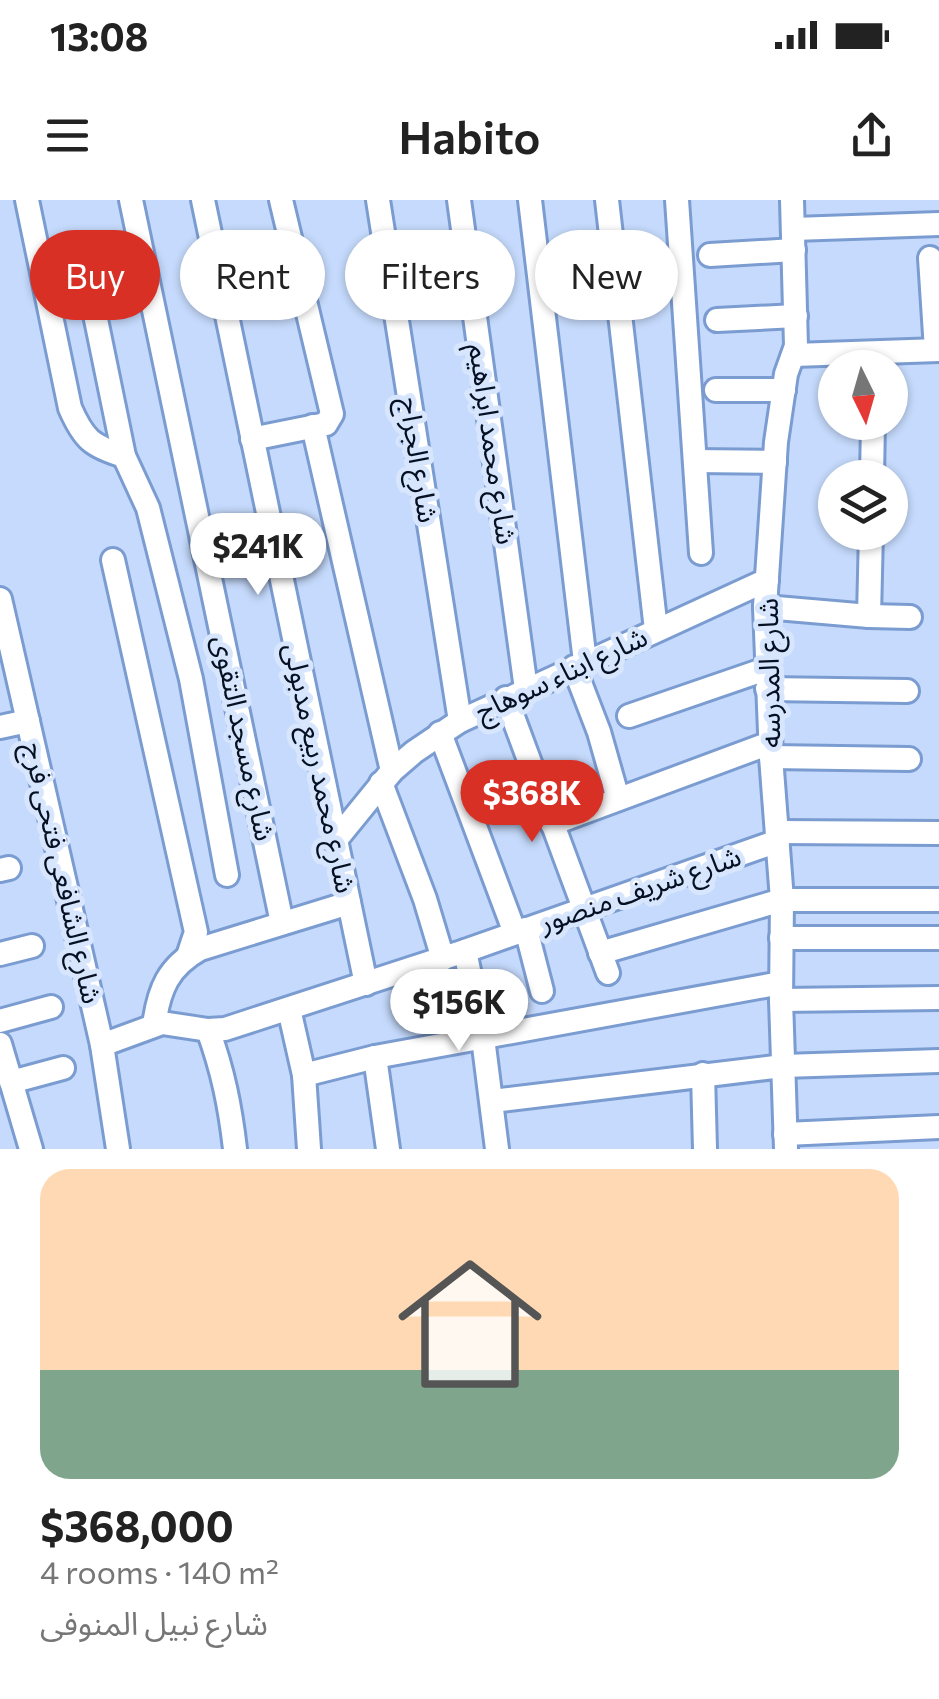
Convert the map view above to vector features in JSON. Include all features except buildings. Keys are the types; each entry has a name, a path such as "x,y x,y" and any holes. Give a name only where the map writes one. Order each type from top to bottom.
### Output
{"street":[{"path":"27,200 70,408 85,438 96,448 124,456"},
{"name":"شارع مسجد التقوى","path":"131,200 282,923"},
{"name":"شارع محمد ربيع مدبولى","path":"204,200 366,984"},
{"path":"252,439 322,422 332,408 282,200"},
{"name":"شارع الجراج","path":"378,200 450,727 542,990"},
{"name":"شارع محمد ابراهيم","path":"459,200 516,694 552,824 604,963 782,900"},
{"path":"530,200 579,665 618,799"},
{"path":"607,200 656,630"},
{"path":"678,200 701,553"},
{"name":"شارع المدرسه","path":"786,1142 782,900 770,750 766,607 774,462 786,374 794,355 792,200"},
{"path":"710,255 794,240 939,224"},
{"path":"908,355 938,350 930,258"},
{"path":"718,320 796,316"},
{"path":"96,320 124,456 148,508 191,679 227,875"},
{"path":"794,355 818,356"},
{"path":"716,390 784,390"},
{"path":"322,422 387,777 424,899 454,955 483,1038 497,1149"},
{"path":"695,461 774,462"},
{"path":"870,616 871,550"},
{"path":"114,560 196,932 188,956"},
{"name":"شارع ابناء سوهاج","path":"335,841 387,777 450,727 767,580"},
{"name":"شارع الشافعى فتحى فرج","path":"0,599 102,1045 118,1149"},
{"path":"766,607 910,618"},
{"path":"628,716 767,679 908,691"},
{"path":"0,728 28,721"},
{"path":"552,824 770,750 909,759"},
{"name":"شارع شريف منصور","path":"102,1045 154,1025 225,1029 290,1009 454,955 777,836 939,833"},
{"path":"782,900 939,900"},
{"path":"154,1025 163,988 172,971 200,948 348,903"},
{"path":"782,938 939,938"},
{"path":"0,954 32,946"},
{"path":"304,1075 483,1038 782,991 939,998"},
{"path":"0,1021 50,1007"},
{"path":"290,1009 304,1075 310,1149"},
{"path":"208,1030 229,1097 234,1149"},
{"path":"0,1044 31,1149"},
{"path":"375,1058 388,1149"},
{"path":"492,1101 783,1066 939,1061"},
{"path":"11,1082 63,1068"},
{"path":"704,1074 705,1149"},
{"path":"786,1142 939,1127"}]}
